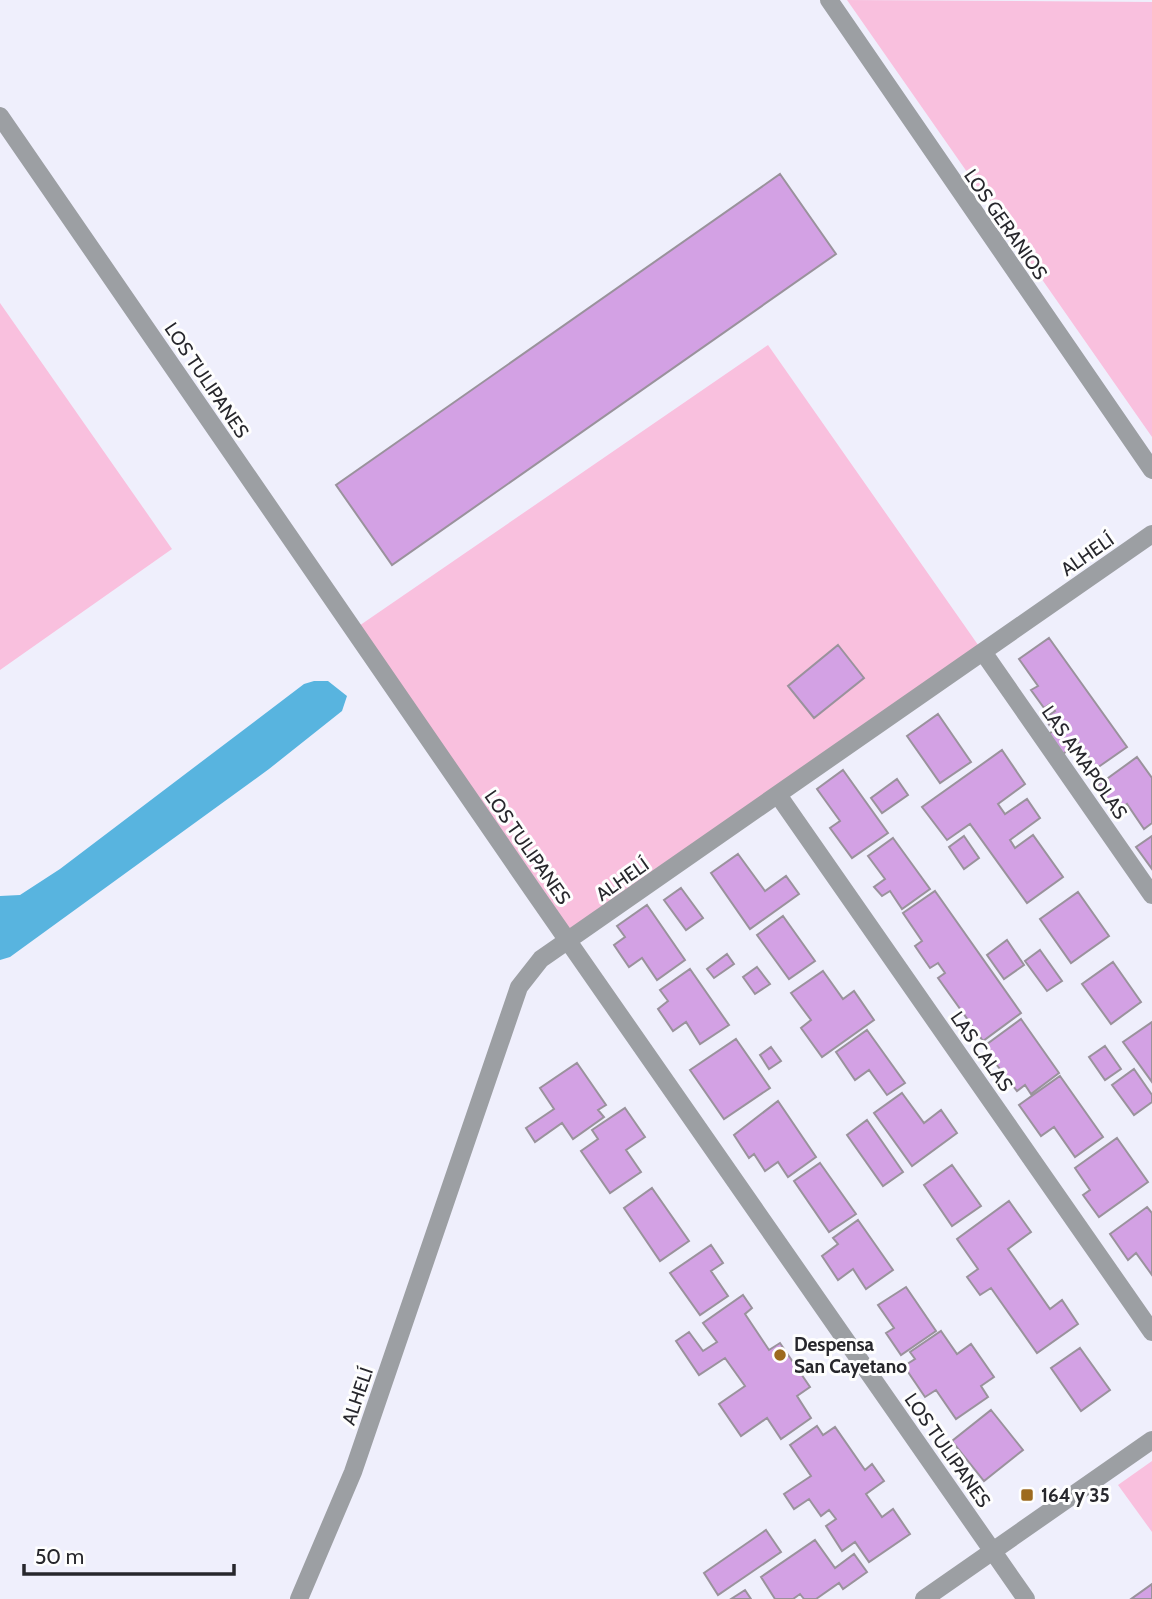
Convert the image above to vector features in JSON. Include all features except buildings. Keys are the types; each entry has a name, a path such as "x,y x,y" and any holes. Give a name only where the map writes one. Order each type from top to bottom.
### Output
{"street":[{"name":"LOS GERANIOS","path":"828,0 1152,470"},
{"name":"LOS TULIPANES","path":"0,116 1026,1599"},
{"name":"ALHELÍ","path":"299,1599 353,1472 519,986 541,959 1152,534"},
{"name":"LAS AMAPOLAS","path":"983,652 1152,895"},
{"name":"LAS CALAS","path":"778,795 1152,1332"},
{"path":"924,1599 1152,1440"}],"shaded area":[{"path":"847,0 1152,2 1152,437"},
{"path":"0,303 172,549 0,670"},
{"path":"768,345 983,652 569,942 353,630"},
{"path":"1152,1461 1152,1532 1118,1485"}],"water":[{"path":"328,681 347,696 342,711 269,769 10,957 0,960 0,896 20,895 60,869 304,684"}],"place":[{"name":"Despensa San Cayetano","path":"780,1355"},
{"name":"164 y 35","path":"1027,1495"}]}
